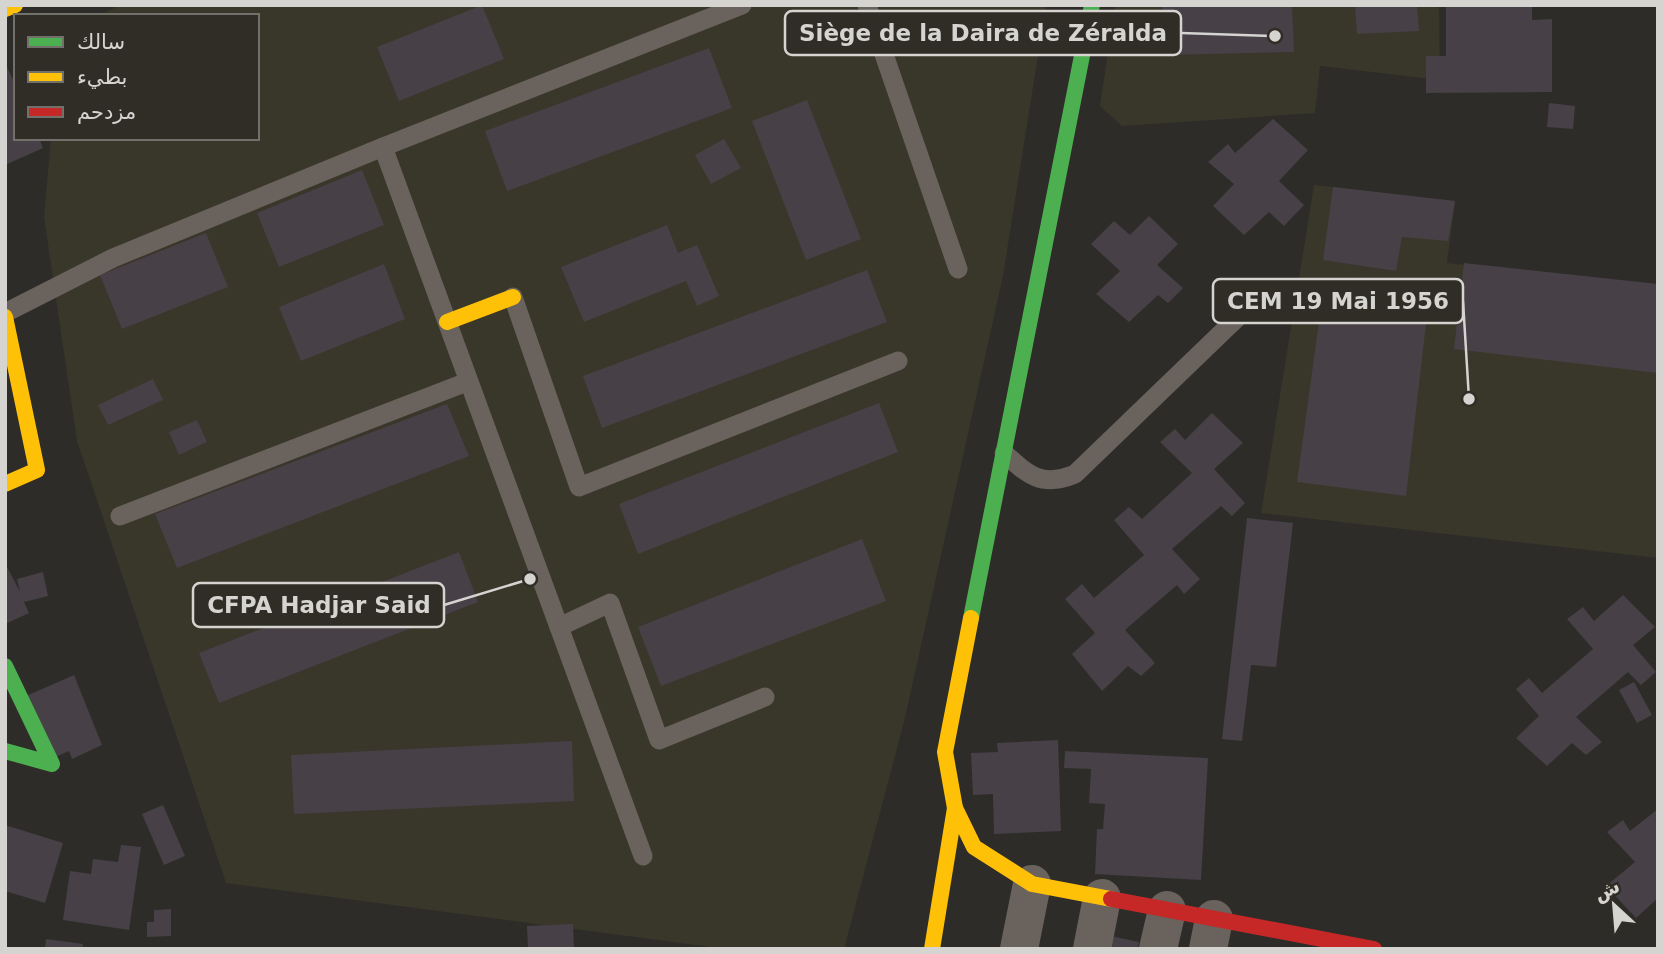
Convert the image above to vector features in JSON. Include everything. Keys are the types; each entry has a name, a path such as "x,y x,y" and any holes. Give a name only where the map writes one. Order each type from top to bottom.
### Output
{"main road":[{"path":"5,9 15,5"},
{"path":"1092,5 945,752 955,808 974,847 1032,884 1167,910 1211,934 1366,948"},
{"path":"447,322 513,297"},
{"path":"5,315 37,470 5,484"},
{"path":"5,666 52,764 5,751"},
{"path":"932,949 955,808"}],"street":[{"path":"1018,949 1032,884"},
{"path":"1092,949 1102,898"},
{"path":"1158,949 1167,910"}],"lane":[{"path":"5,315 113,258 383,147 742,5"},
{"path":"867,5 958,269"},
{"path":"383,147 643,856"},
{"path":"513,297 579,487 898,362"},
{"path":"1004,453 1028,475 1036,478 1060,480 1075,474 1239,316"},
{"path":"120,516 467,382"},
{"path":"559,627 610,603 659,740 765,697"}],"shaded area":[{"path":"121,5 1046,5 1003,276 905,718 844,949 726,949 226,883 77,441 44,217 51,140 259,140 259,14 101,14"},
{"path":"1115,5 1439,5 1440,80 1320,66 1315,113 1122,126 1100,106"},
{"path":"1314,185 1455,201 1447,263 1658,286 1658,558 1261,513"}],"building":[{"path":"482,5 504,59 399,101 377,47"},
{"path":"1162,5 1292,5 1294,52 1163,55"},
{"path":"1355,5 1417,5 1419,31 1357,34"},
{"path":"1446,5 1532,5 1532,20 1552,19 1552,92 1426,93 1426,56 1446,56"},
{"path":"709,48 732,108 507,191 485,131"},
{"path":"5,63 14,82 14,140 40,140 43,148 5,165"},
{"path":"807,100 861,239 806,260 752,121"},
{"path":"1549,103 1575,106 1573,129 1547,127"},
{"path":"1273,119 1308,150 1279,181 1304,205 1284,226 1269,212 1244,235 1213,206 1234,184 1208,162 1228,144 1235,153"},
{"path":"724,139 741,168 711,184 695,155"},
{"path":"362,170 384,225 279,267 257,213"},
{"path":"1333,187 1455,201 1448,241 1402,237 1396,271 1323,260"},
{"path":"1149,216 1178,244 1157,265 1183,288 1168,303 1158,295 1129,322 1096,294 1120,271 1091,244 1114,221 1130,235"},
{"path":"667,225 678,253 697,245 719,296 697,306 686,281 584,322 561,267"},
{"path":"206,233 228,287 122,329 100,275"},
{"path":"1464,263 1658,284 1658,373 1454,349"},
{"path":"384,264 405,319 301,361 279,307"},
{"path":"867,270 887,322 602,428 583,376"},
{"path":"1320,314 1426,324 1406,496 1297,482"},
{"path":"153,379 163,400 108,425 98,405"},
{"path":"879,403 898,452 638,554 619,504"},
{"path":"447,404 469,456 177,568 155,514"},
{"path":"1212,413 1243,443 1214,469 1245,503 1232,516 1221,506 1172,549 1200,579 1184,594 1177,585 1125,630 1155,663 1141,676 1128,666 1102,691 1072,654 1095,633 1065,599 1082,584 1094,598 1144,555 1114,520 1129,507 1142,519 1192,473 1160,442 1175,429 1185,440"},
{"path":"197,420 207,442 179,455 169,432"},
{"path":"1247,518 1293,523 1276,667 1251,665 1242,741 1222,739"},
{"path":"862,539 886,601 661,686 638,627"},
{"path":"459,552 478,602 219,703 199,653"},
{"path":"5,563 20,592 17,579 43,572 48,596 24,602 29,613 5,624"},
{"path":"1623,595 1655,627 1633,645 1656,672 1641,685 1628,672 1576,717 1602,742 1586,755 1572,743 1547,766 1516,738 1539,716 1516,689 1529,678 1542,693 1593,649 1567,619 1583,607 1594,621"},
{"path":"74,675 102,745 72,759 69,751 44,762 17,700"},
{"path":"1634,682 1652,715 1637,723 1619,690"},
{"path":"1058,740 1061,831 994,834 993,794 973,795 971,753 998,752 997,743"},
{"path":"572,741 574,801 294,814 291,755"},
{"path":"1065,751 1208,758 1201,880 1095,874 1097,829 1103,829 1105,804 1089,803 1091,769 1064,768"},
{"path":"163,805 185,856 164,865 142,814"},
{"path":"1658,809 1658,898 1636,918 1606,886 1635,862 1607,832 1623,820 1630,831"},
{"path":"5,825 63,843 45,903 5,891"},
{"path":"121,845 141,847 129,930 63,920 70,871 91,874 93,859 118,862"},
{"path":"171,909 171,936 147,937 147,922 154,922 154,910"},
{"path":"573,924 574,949 528,949 527,926"},
{"path":"1092,932 1139,942 1137,949 1088,949"},
{"path":"46,939 83,944 82,949 45,949"}],"traffic: fast":[{"path":"971,618 1092,5"},
{"path":"5,666 52,764 5,751"}],"traffic: slow":[{"path":"5,9 15,5"},
{"path":"447,322 513,297"},
{"path":"5,317 37,470 5,484"},
{"path":"971,618 945,752 955,808 974,847 1032,884 1111,899"},
{"path":"932,949 955,808"}],"traffic: jam":[{"path":"1111,899 1374,949"}],"place":[{"name":"Siège de la Daira de Zéralda","path":"1275,36"},
{"name":"CEM 19 Mai 1956","path":"1469,399"},
{"name":"CFPA Hadjar Said","path":"530,579"}]}
